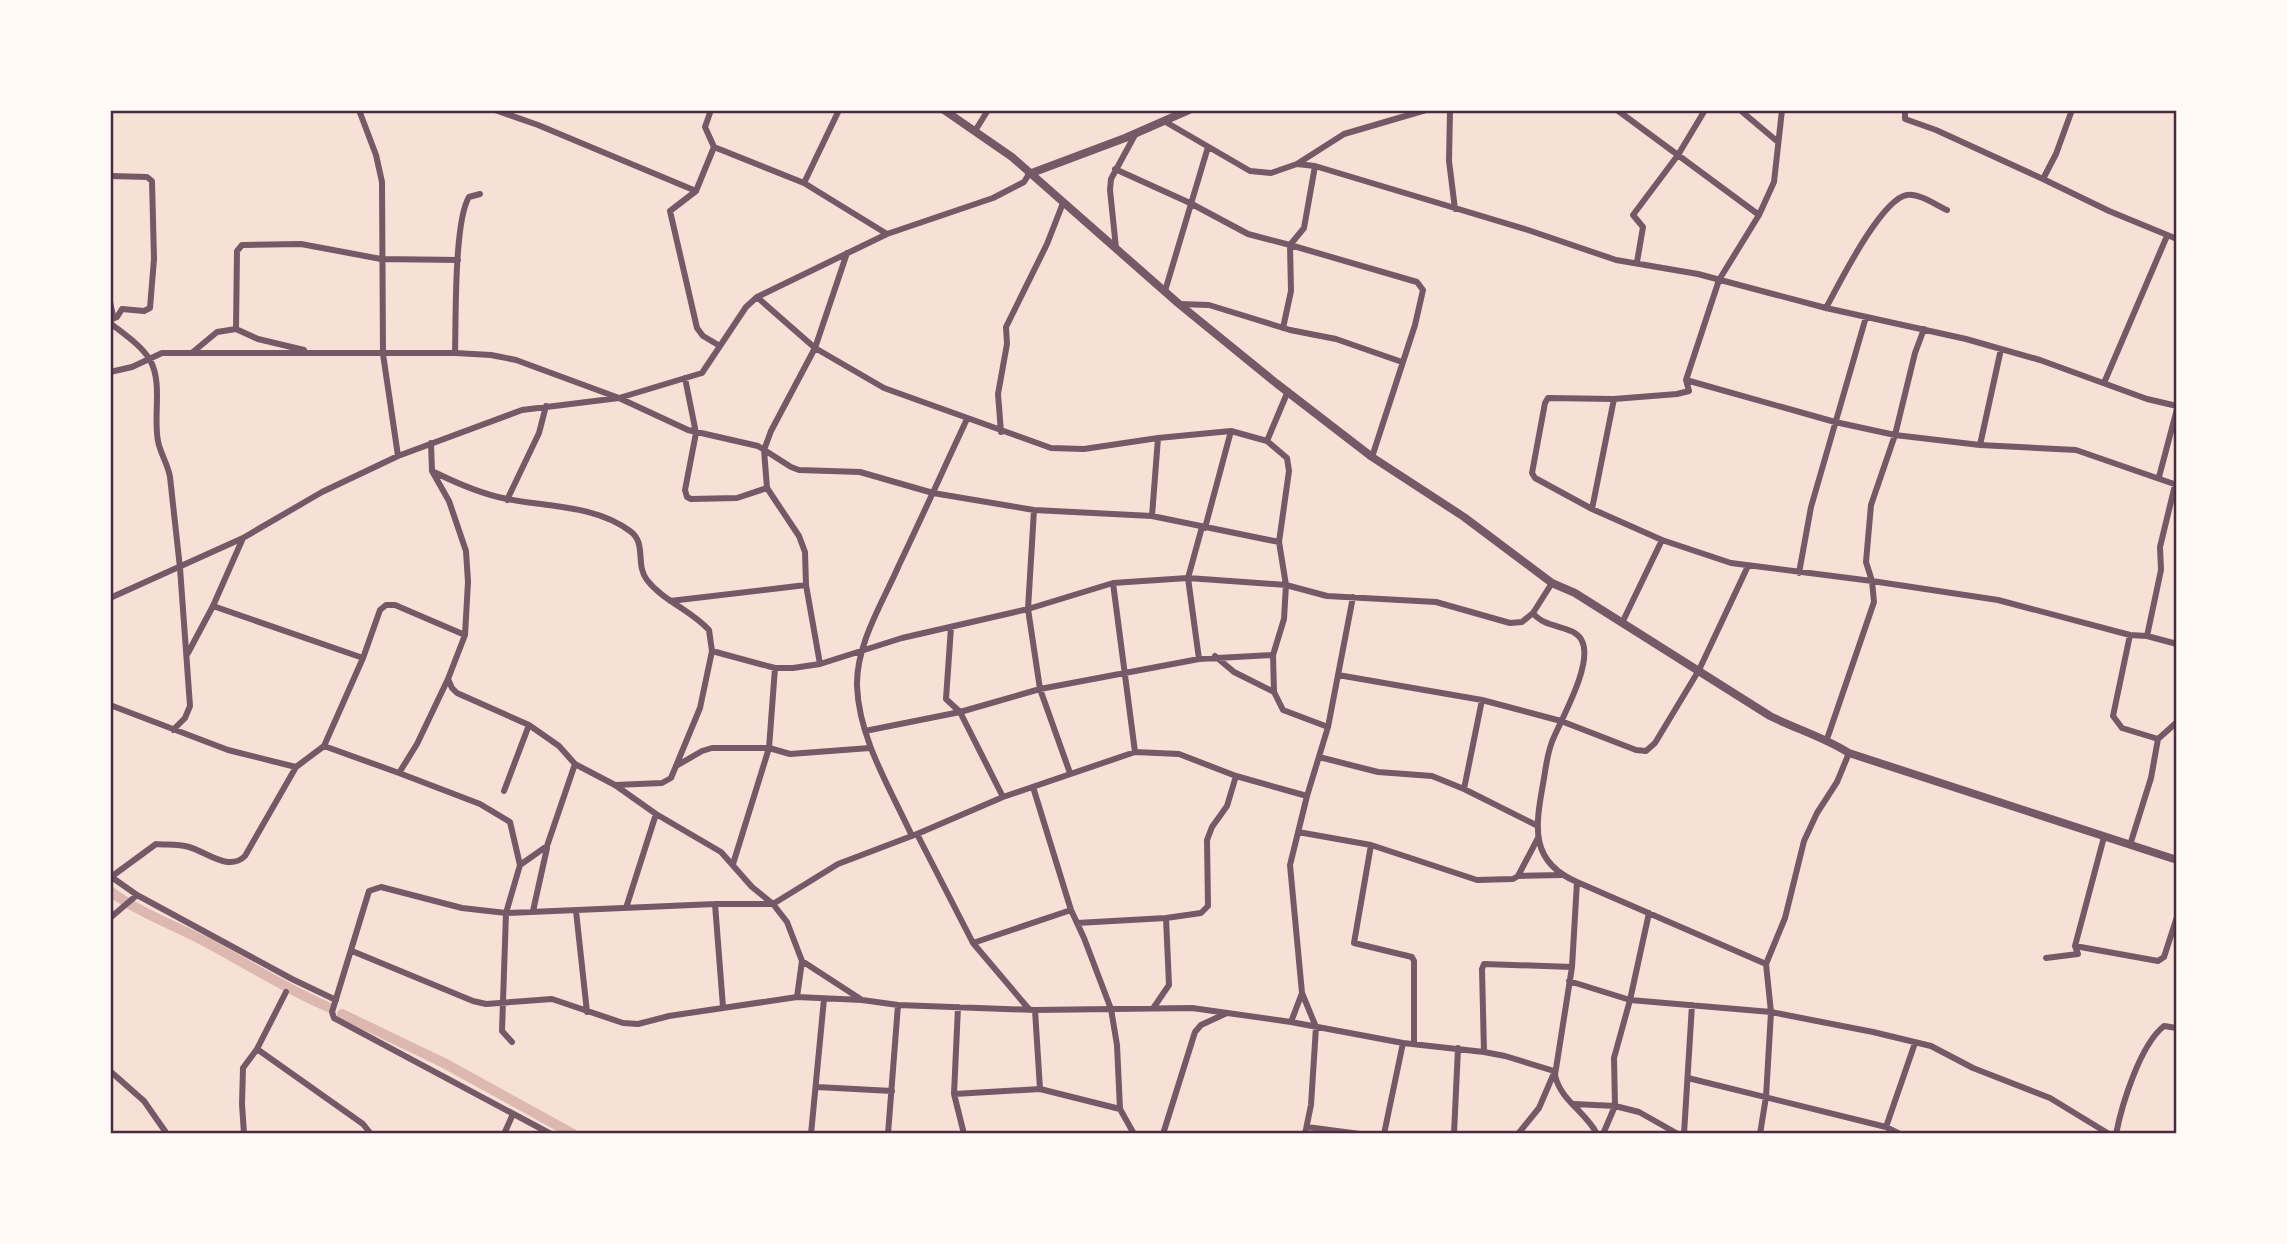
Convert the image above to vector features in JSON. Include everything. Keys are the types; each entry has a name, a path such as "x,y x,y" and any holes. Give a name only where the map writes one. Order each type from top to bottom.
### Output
{"street":[{"path":"358,110 380,167 383,354 398,456"},
{"path":"495,110 538,125 696,191"},
{"path":"711,110 705,127 713,147 696,191 670,211 697,328 703,336 720,346"},
{"path":"804,183 839,110"},
{"path":"944,110 1012,157 1179,304 1373,457 1464,517 1552,583 1576,593 1770,716 1795,729 1827,739 1849,753 2177,860"},
{"path":"975,131 988,110"},
{"path":"110,598 243,538 313,497 430,443 522,410 620,398 702,373 746,307 757,297 887,234 993,198 1024,182 1029,174 1189,110"},
{"path":"1164,121 1250,171 1271,173 1297,164 1344,134 1426,110"},
{"path":"1450,110 1449,161 1455,209"},
{"path":"1617,110 1759,215"},
{"path":"1637,262 1643,227 1633,215 1678,155 1705,110"},
{"path":"1740,110 1777,142"},
{"path":"1782,110 1774,183 1759,215 1719,280 1686,380 1689,391 1614,399 1551,397 1545,403 1532,469 1533,476 1592,509 1662,540 1731,563 2002,601 2130,635 2147,636 2177,644"},
{"path":"1905,110 1905,119 1936,130 2109,211 2177,239"},
{"path":"2043,179 2056,154 2072,110"},
{"path":"1116,248 1110,190 1115,169 1136,133"},
{"path":"713,147 804,183 887,234"},
{"path":"1165,290 1208,148"},
{"path":"1297,164 1315,166 1616,260 1719,280 2001,349 2177,407 2159,477"},
{"path":"1283,328 1291,291 1290,245 1304,228 1315,166"},
{"path":"1115,169 1190,203 1248,234 1421,285 1423,290 1373,457"},
{"path":"110,176 147,177 152,181 154,259 150,308 144,311 122,310 110,320"},
{"path":"455,353 458,260 466,202 469,197 480,194"},
{"path":"1826,308 1853,257 1892,202 1905,195 1914,195 1947,210"},
{"path":"1001,432 998,394 1007,344 1006,327 1044,251 1063,203"},
{"path":"2104,383 2167,236"},
{"path":"236,329 237,254 240,247 301,244 381,259 458,260"},
{"path":"820,664 806,585 805,552 799,536 767,488 764,450 771,431 815,348 847,253"},
{"path":"757,297 815,348 884,388 1046,447 1077,449 1231,431 1267,441 1287,458 1289,471 1279,542 1286,585 1284,619 1273,655 1274,692 1283,710 1328,727"},
{"path":"110,302 113,316 110,320"},
{"path":"1179,304 1209,305 1283,328 1336,339 1402,362"},
{"path":"1799,573 1811,507 1866,317"},
{"path":"110,320 149,358 155,373 158,442 168,465 180,568 190,706 185,718 173,730"},
{"path":"192,352 217,332 236,329 258,339 313,352"},
{"path":"1827,739 1873,606 1875,597 1866,562 1871,505 1895,435 1914,353 1924,329"},
{"path":"1980,445 2001,349"},
{"path":"110,372 132,367 162,353 491,355 516,360 620,398 696,433 754,445 799,470 860,472 933,493 1034,510 1152,516 1279,542"},
{"path":"685,378 696,433 685,490 687,498 737,498 767,488"},
{"path":"1686,380 1835,422 1895,435 1980,445 2076,450 2176,485 2160,547 2161,569 2147,636"},
{"path":"1267,441 1288,391"},
{"path":"1592,509 1614,399"},
{"path":"507,499 539,433 547,406"},
{"path":"967,419 863,649 857,687 870,748 914,835 973,943 1031,1009 1040,1090"},
{"path":"1199,659 1188,578 1231,431"},
{"path":"1152,516 1158,438"},
{"path":"400,772 417,744 448,679 465,635 468,582 466,551 449,501 432,471 430,443"},
{"path":"432,471 464,486 507,499 590,512 621,524 639,540 645,578 709,630 712,651 700,708 668,782 615,785"},
{"path":"1034,510 1028,609 1040,689 1070,773"},
{"path":"187,655 213,606 243,538"},
{"path":"1622,623 1662,540"},
{"path":"1338,675 1482,700 1562,721 1636,750 1646,751 1655,743 1699,670 1748,566"},
{"path":"712,651 775,668 820,664 863,649 1028,609 1113,583 1188,578 1286,585 1318,594 1436,602 1510,623 1521,622 1533,613 1552,583"},
{"path":"1113,583 1135,752"},
{"path":"670,601 806,585"},
{"path":"1353,597 1348,635 1328,727 1307,796 1290,872 1302,993 1316,1027 1311,1105 1306,1130 1360,1134"},
{"path":"337,1000 292,979 136,895 111,876 156,844 189,847 229,863 240,861 296,767 324,746 363,658 380,610 386,605 395,605 465,635"},
{"path":"213,606 363,658"},
{"path":"1533,613 1547,625 1569,630 1577,635 1584,647 1576,688 1550,747 1536,825 1541,851 1547,861 1562,875 1766,964"},
{"path":"951,626 946,699 960,712 1003,797"},
{"path":"2130,635 2113,716 2122,728 2158,739"},
{"path":"865,731 960,712 1040,689 1215,656 1273,655"},
{"path":"1215,656 1234,672 1274,692"},
{"path":"733,864 769,748 775,668"},
{"path":"448,679 452,688 464,698 528,725 559,746 575,764 615,785 656,814 721,852 752,887 773,904 787,922 802,961 797,997"},
{"path":"1464,789 1482,700"},
{"path":"110,705 228,750 296,767"},
{"path":"2130,845 2151,778 2158,739 2177,722"},
{"path":"503,791 528,725"},
{"path":"324,746 400,772 480,804 510,822 520,865 506,913 502,1031 512,1042"},
{"path":"676,766 707,749 769,748 790,754 870,748"},
{"path":"551,1134 336,1020 332,1012 366,896 373,888 381,887 473,909 506,913 773,904 838,864 1003,797 1135,752 1179,754 1236,776 1307,796"},
{"path":"1760,1134 1766,1097 1771,1012 1766,964 1785,918 1804,842 1849,753"},
{"path":"1319,757 1378,772 1432,776 1536,825"},
{"path":"533,911 547,846 575,764"},
{"path":"1077,923 1166,918 1201,913 1209,906 1208,840 1212,827 1227,806 1236,776"},
{"path":"1033,787 1070,910 1111,1009 1117,1045 1121,1109 1134,1134"},
{"path":"626,908 656,814"},
{"path":"1298,832 1371,845 1477,880 1562,875"},
{"path":"1518,876 1539,836"},
{"path":"2046,958 2078,954 2076,946 2104,837"},
{"path":"1371,845 1354,943 1412,957 1414,1044"},
{"path":"520,865 547,846"},
{"path":"1518,1134 1539,1108 1555,1073 1572,967 1577,882"},
{"path":"110,918 136,895"},
{"path":"715,904 723,1007"},
{"path":"973,943 1070,910"},
{"path":"576,911 587,1012"},
{"path":"1603,1134 1615,1106 1614,1058 1649,913"},
{"path":"2076,946 2158,961 2164,957 2177,917"},
{"path":"1154,1007 1169,985 1166,918"},
{"path":"352,951 472,1001 505,1003 552,999 623,1023 638,1024 669,1016 797,997 958,1007 1192,1008 1291,1022 1403,1043 1484,1052 1505,1056 1555,1073"},
{"path":"802,961 862,1000"},
{"path":"1484,1052 1482,969 1485,964 1572,967"},
{"path":"1569,981 1630,1000 1771,1012 1931,1046 1973,1068 2050,1098 2109,1134"},
{"path":"244,1134 243,1068 257,1049 286,992"},
{"path":"1291,1022 1302,993"},
{"path":"811,1134 824,999"},
{"path":"888,1134 898,1005"},
{"path":"1684,1134 1692,1005"},
{"path":"958,1007 954,1094 964,1134"},
{"path":"1163,1134 1195,1032 1201,1025 1230,1012"},
{"path":"2116,1134 2124,1097 2152,1038 2162,1027 2177,1028"},
{"path":"1384,1134 1403,1043"},
{"path":"1886,1127 1915,1043"},
{"path":"1454,1134 1458,1048"},
{"path":"257,1049 363,1125 371,1134"},
{"path":"110,1072 144,1101 167,1134"},
{"path":"1555,1073 1560,1091 1574,1104 1597,1134"},
{"path":"1688,1078 1886,1127 1900,1134"},
{"path":"817,1087 892,1091"},
{"path":"954,1094 1040,1090 1121,1109"},
{"path":"1574,1104 1615,1106 1649,1116 1678,1134"},
{"path":"504,1134 513,1114"}],"waterway":[{"path":"110,891 143,911 328,1007"},
{"path":"342,1014 444,1063 573,1134"}]}
